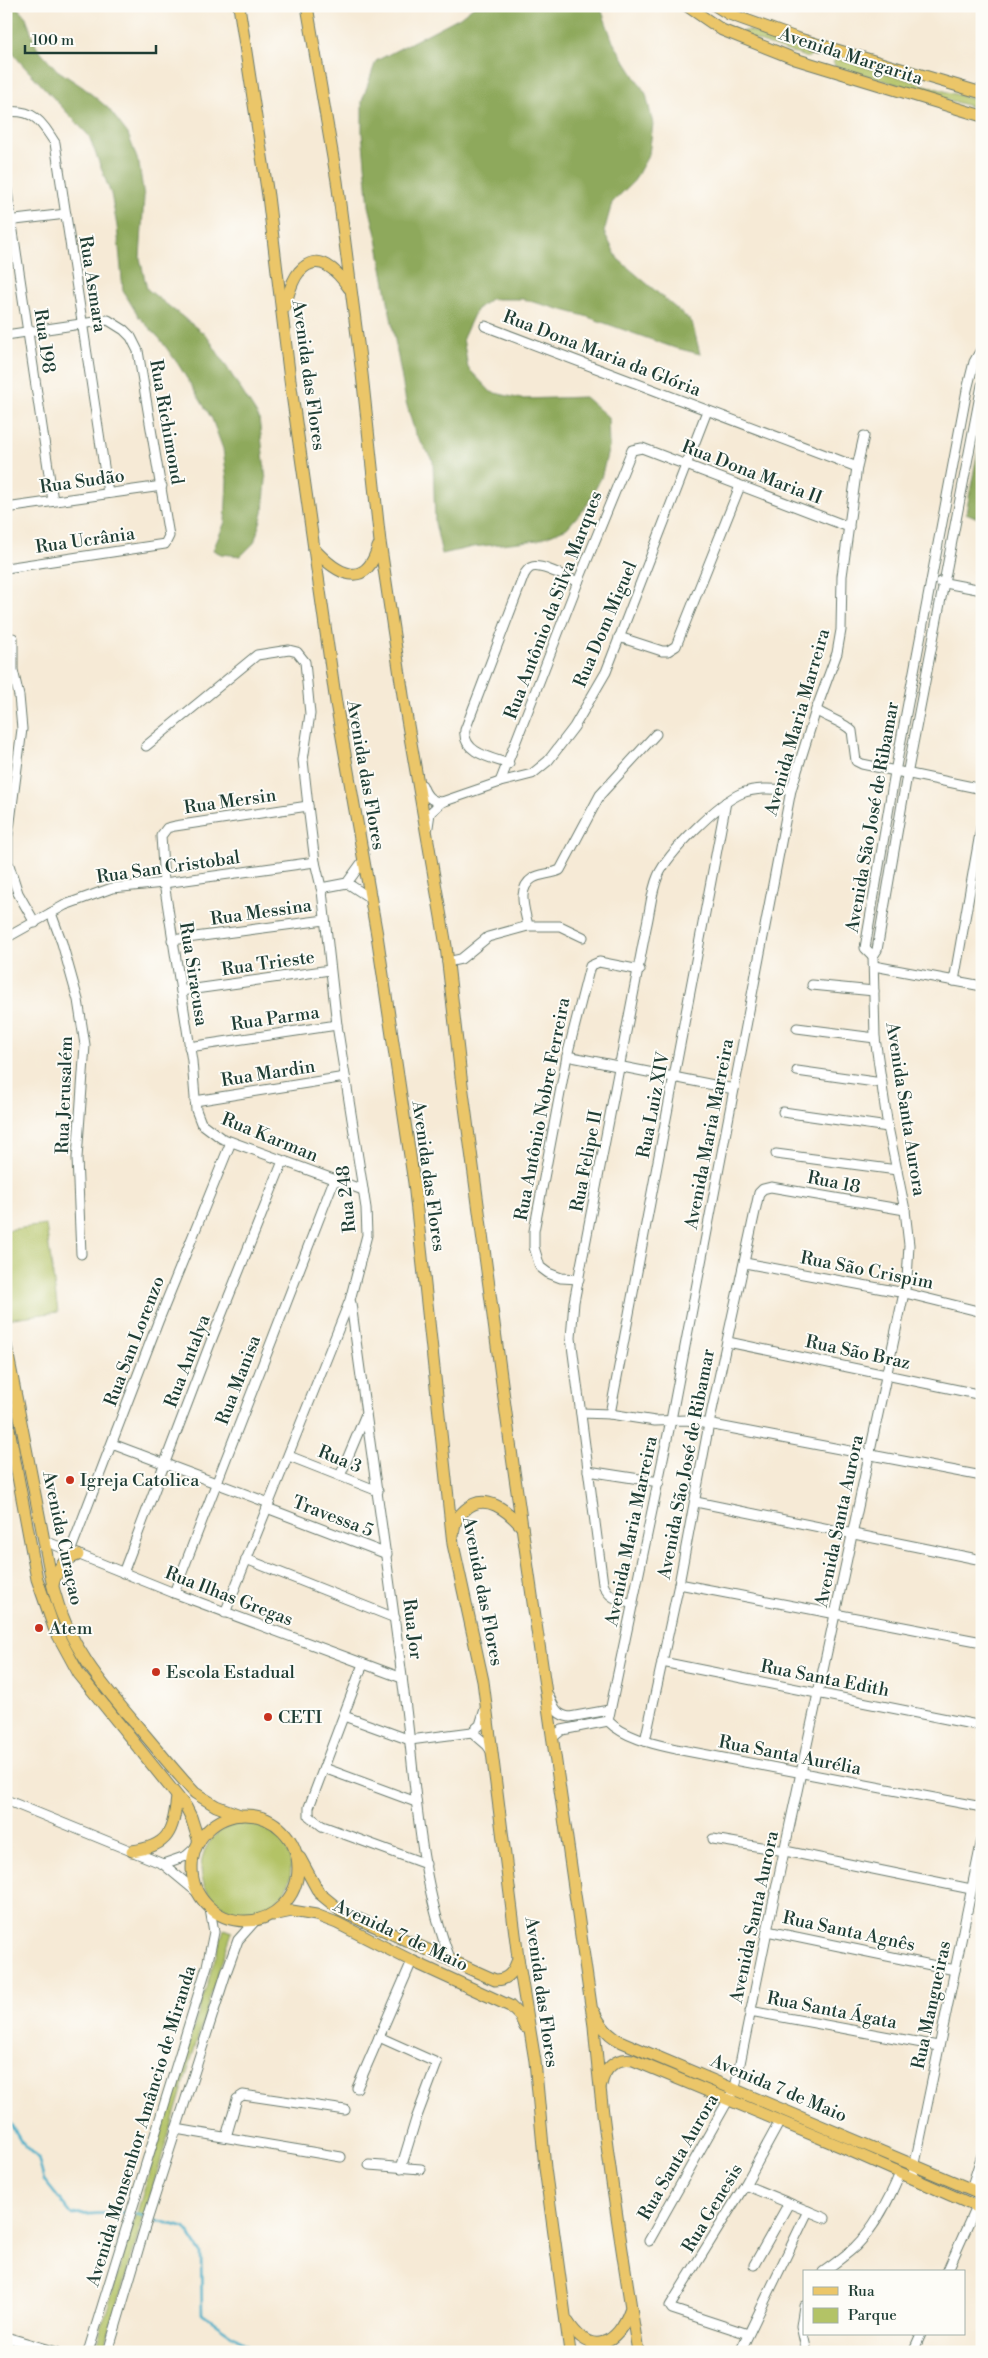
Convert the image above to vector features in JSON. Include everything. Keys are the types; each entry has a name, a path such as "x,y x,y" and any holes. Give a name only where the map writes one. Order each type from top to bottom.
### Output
{"main road":[{"name":"Avenida das Flores","path":"239,6 268,196 282,313 336,703 370,898 414,1183 453,1544 474,1633 486,1705 518,1958 535,2061 546,2168 570,2352"},
{"path":"308,6 337,181 380,542 404,702 448,962 463,1097 542,1669 594,2026 600,2094 638,2352"},
{"name":"Avenida Margarita","path":"687,6 722,30 795,59 982,116"},
{"name":"Avenida Margarita","path":"716,6 729,14 982,93"},
{"path":"722,30 729,14"},
{"path":"821,67 827,46"},
{"path":"282,313 292,285 299,272 308,264 316,263 336,270 351,292"},
{"path":"314,549 328,564 339,572 353,574 364,570 374,560 380,542"},
{"name":"Avenida Curaçao","path":"6,1345 45,1541 52,1587 64,1624 76,1647 97,1678 195,1793 216,1806 240,1815"},
{"name":"Avenida Curaçao","path":"6,1412 37,1579 57,1636 78,1674 191,1817 197,1844"},
{"path":"13,1449 27,1450"},
{"path":"453,1544 454,1524 460,1514 469,1505 480,1501 499,1506 512,1515 522,1527"},
{"path":"52,1587 61,1564 74,1554"},
{"path":"132,1851 147,1849 164,1840 173,1823 177,1797"},
{"path":"240,1815 259,1816 276,1824 289,1836 297,1852 299,1877 290,1899 272,1915 255,1921 228,1919 210,1909 198,1893 192,1878 192,1862 197,1844 209,1828 224,1819 240,1815"},
{"name":"Avenida 7 de Maio","path":"297,1852 319,1893 342,1910 495,1980 502,1980 514,1970 518,1958"},
{"name":"Avenida 7 de Maio","path":"272,1915 292,1911 316,1915 337,1923 412,1961 510,2006 524,2023 535,2061"},
{"name":"Avenida 7 de Maio","path":"588,1989 598,2021 613,2038 732,2094 780,2121 979,2208"},
{"name":"Avenida 7 de Maio","path":"600,2094 605,2072 614,2064 627,2059 732,2094 915,2165 982,2194"},
{"path":"566,2318 581,2338 590,2342 606,2342 620,2331 631,2308"}],"street":[{"name":"Rua Asmara","path":"6,112 25,111 36,117 55,143 108,494"},
{"name":"Rua 198","path":"6,184 9,221 53,501"},
{"path":"9,221 66,214"},
{"name":"Rua Richimond","path":"83,323 108,320 124,330 138,351 162,486 169,536 167,542"},
{"path":"6,335 83,323"},
{"name":"Rua Dona Maria da Glória","path":"485,326 707,411"},
{"name":"Avenida São José de Ribamar","path":"982,348 974,362 966,390 895,772 866,948 873,956 876,950 907,775 982,386"},
{"path":"707,411 857,467"},
{"name":"Rua Dom Miguel","path":"442,802 500,782 532,774 548,761 574,727 606,672 707,411"},
{"name":"Avenida Maria Marreira","path":"609,1710 671,1420 791,790 816,710 837,653 841,630 842,576 857,467 864,436"},
{"name":"Rua Dona Maria II","path":"642,448 849,527"},
{"name":"Rua Antônio da Silva Marques","path":"500,782 509,764 629,454 632,450 642,448"},
{"name":"Rua Sudão","path":"6,508 162,486"},
{"path":"619,637 662,651 668,651 676,646 740,486"},
{"name":"Rua Ucrânia","path":"6,568 167,542"},
{"path":"509,764 478,753 467,744 464,738 480,690 524,575 528,569 533,566 540,567 578,582"},
{"path":"932,580 982,590"},
{"path":"12,638 13,670 19,696 22,729 8,837 8,862 18,894 35,923"},
{"name":"Rua 248","path":"146,746 257,655 289,650 297,652 305,662 310,714 303,760 315,862 321,888 337,1025 364,1190 368,1221 367,1235 350,1300 226,1613"},
{"path":"816,710 827,718 846,725 852,731 856,761 907,775 982,789"},
{"path":"528,926 522,891 525,886 534,878 560,870 600,795 656,734"},
{"path":"417,771 428,797 434,801 442,802"},
{"name":"Rua Felipe II","path":"633,1604 612,1598 603,1584 571,1338 579,1279 657,878 673,852 726,802 743,792 763,788 791,790"},
{"path":"427,831 430,813 442,802"},
{"name":"Rua Luiz XIV","path":"610,1414 726,802"},
{"name":"Rua Mersin","path":"161,836 167,828 175,826 308,806"},
{"path":"954,980 982,822"},
{"name":"Rua Siracusa","path":"161,836 164,883 198,1117"},
{"path":"321,888 347,883 363,861"},
{"name":"Rua San Cristobal","path":"6,938 73,902 112,888 164,883 315,862"},
{"path":"347,883 370,898"},
{"name":"Rua Jerusalém","path":"51,913 62,943 78,1000 86,1045 77,1158 81,1254"},
{"name":"Rua Messina","path":"172,940 325,920"},
{"path":"448,962 461,959 488,937 528,926 560,926 583,937"},
{"name":"Avenida Santa Aurora","path":"732,2094 905,1293 909,1253 905,1210 888,1127 875,1038 873,956"},
{"name":"Rua Antônio Nobre Ferreira","path":"579,1279 562,1278 548,1273 540,1267 534,1247 538,1207 567,1056 590,966 599,962 640,970"},
{"path":"874,966 982,986"},
{"name":"Rua Trieste","path":"181,991 330,970"},
{"path":"812,984 874,991"},
{"name":"Rua Parma","path":"189,1047 337,1025"},
{"path":"797,1028 875,1038"},
{"path":"567,1056 734,1089"},
{"path":"797,1071 882,1083"},
{"name":"Rua Mardin","path":"195,1101 345,1077"},
{"path":"783,1112 888,1127"},
{"name":"Rua Karman","path":"198,1117 206,1128 231,1142 364,1190"},
{"name":"Rua San Lorenzo","path":"74,1554 112,1444 162,1313 231,1142"},
{"path":"776,1154 897,1170"},
{"name":"Rua Antalya","path":"123,1573 213,1336 283,1161"},
{"name":"Rua Manisa","path":"174,1593 334,1180"},
{"name":"Rua 18","path":"759,1194 763,1189 771,1187 905,1210"},
{"name":"Avenida São José de Ribamar","path":"645,1741 696,1502 709,1424 759,1194"},
{"name":"Rua São Crispim","path":"745,1263 905,1293 982,1312"},
{"name":"Rua Jor","path":"350,1300 387,1554 416,1802 426,1864 441,1932 451,1961"},
{"name":"Rua São Braz","path":"728,1342 982,1394"},
{"path":"581,1413 610,1414 655,1421 687,1420 982,1476"},
{"path":"340,1476 366,1414"},
{"name":"Travessa 5","path":"112,1444 216,1483 387,1554"},
{"name":"Rua 3","path":"289,1456 378,1492"},
{"path":"588,1471 658,1482"},
{"path":"696,1502 982,1560"},
{"name":"Rua Ilhas Gregas","path":"45,1541 226,1613 402,1678"},
{"path":"246,1559 395,1618"},
{"path":"679,1584 982,1642"},
{"name":"Rua Santa Edith","path":"662,1662 982,1726"},
{"path":"363,1664 308,1812 311,1819 322,1826 426,1864"},
{"path":"542,1669 553,1704 557,1712 563,1716 570,1717 609,1710 608,1721 562,1730 552,1738"},
{"path":"344,1716 410,1740 472,1732 483,1718 486,1705"},
{"name":"Rua Santa Aurélia","path":"608,1721 618,1729 645,1741 801,1774 982,1807"},
{"path":"472,1732 487,1744 492,1752"},
{"path":"324,1768 416,1802"},
{"path":"6,1800 163,1864 198,1893"},
{"path":"713,1839 785,1851 971,1889"},
{"name":"Rua Mangueiras","path":"912,2178 982,1839"},
{"path":"163,1864 186,1856 197,1844"},
{"name":"Avenida Monsenhor Amâncio de Miranda","path":"88,2352 209,1958 214,1932 210,1909"},
{"name":"Avenida Monsenhor Amâncio de Miranda","path":"108,2352 176,2129 238,1940 255,1921"},
{"name":"Rua Santa Agnês","path":"767,1931 955,1970"},
{"path":"357,2088 412,1961"},
{"name":"Rua Santa Ágata","path":"750,2011 938,2046"},
{"path":"379,2037 437,2063 416,2119 401,2168"},
{"name":"Rua Santa Aurora","path":"649,2241 732,2094"},
{"path":"226,2137 237,2099 242,2095 345,2110"},
{"name":"Rua Genesis","path":"748,2334 672,2309 670,2306 745,2185 780,2121"},
{"path":"176,2129 341,2157"},
{"path":"971,2189 982,2155"},
{"path":"369,2165 421,2169"},
{"path":"826,2270 854,2248 876,2222 890,2198 900,2173"},
{"path":"745,2185 825,2218"},
{"path":"754,2265 789,2203"},
{"path":"949,2270 979,2208"},
{"path":"740,2352 808,2211"},
{"path":"803,2313 801,2326 803,2335"},
{"path":"803,2336 807,2352"},
{"path":"913,2352 920,2336"},
{"path":"8,2343 23,2352"},
{"path":"8,2343 57,2352"}],"green space":[{"path":"6,6 16,6 26,17 36,46 57,70 84,88 108,108 128,134 139,164 144,197 140,258 147,289 207,336 259,418 266,480 263,513 254,543 241,556 221,554 213,550 225,522 227,480 223,449 212,419 178,364 160,339 139,317 123,291 117,226 111,194 89,136 20,62 6,43"},
{"path":"474,6 600,6 613,42 646,94 653,124 649,154 634,181 612,203 604,232 618,259 692,322 700,354 672,347 585,316 522,299 490,299 476,310 463,338 468,368 491,392 521,399 585,397 608,417 609,447 601,478 587,505 567,528 538,540 473,547 442,554 435,523 433,461 415,433 406,402 377,239 369,206 362,133 362,101 376,61 460,17"},
{"path":"748,30 810,50 811,55 808,58 744,36 743,31"},
{"path":"837,59 982,102 982,110 835,66 833,62"},
{"path":"982,428 982,520 966,513"},
{"path":"46,1225 58,1312 6,1319 6,1230"},
{"path":"246,1823 263,1827 278,1836 287,1851 291,1868 287,1885 278,1900 263,1909 246,1913 229,1909 214,1900 205,1885 201,1868 205,1851 214,1836 229,1827"},
{"path":"224,1929 232,1932 211,1994 103,2352 94,2352"}],"waterway":[{"path":"6,2116 20,2140 38,2158 44,2180 72,2215 129,2212 185,2228 201,2253 202,2314 257,2352"}],"place":[{"name":"Igreja Catolica","path":"70,1480"},
{"name":"Atem","path":"39,1628"},
{"name":"Escola Estadual","path":"156,1672"},
{"name":"CETI","path":"268,1717"}]}
